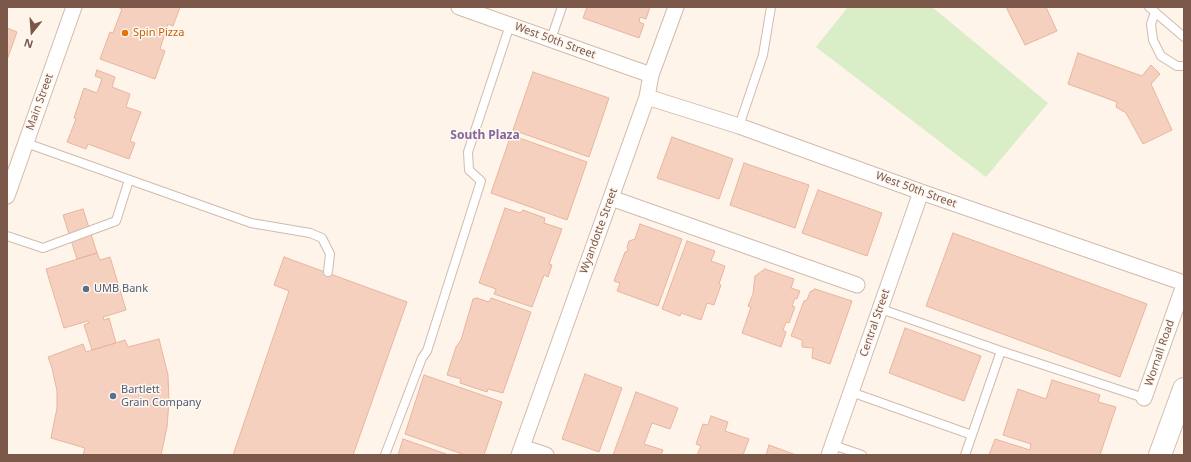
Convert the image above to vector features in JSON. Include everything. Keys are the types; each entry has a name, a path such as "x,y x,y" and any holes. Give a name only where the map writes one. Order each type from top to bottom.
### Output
{"main road":[{"path":"1160,455 1184,389"}],"street":[{"name":"Main Street","path":"7,196 74,7"},
{"name":"West 50th Street","path":"459,7 651,75"},
{"name":"Wyandotte Street","path":"521,451 647,97 651,75 676,7"},
{"name":"West 50th Street","path":"647,97 739,126 921,192 1184,284"},
{"name":"Central Street","path":"831,450 921,192"},
{"path":"611,198 857,285"},
{"name":"Wornall Road","path":"1144,398 1184,284"},
{"path":"521,451 546,455"}],"lane":[{"path":"551,40 562,7"},
{"path":"739,126 763,55 771,7"},
{"path":"1152,10 1184,38"},
{"path":"1152,10 1151,24 1153,40 1161,56 1178,66 1184,66"},
{"path":"385,455 422,358 427,351 481,181 469,170 468,152 510,25"},
{"path":"26,144 251,223 310,233 322,238 330,254 328,272"},
{"path":"7,236 42,248 116,221 129,180"},
{"path":"880,309 1001,352 1144,398"},
{"path":"965,455 1001,352"},
{"path":"851,392 972,435"},
{"path":"831,450 862,455"}],"green space":[{"path":"848,7 932,7 1048,103 986,177 816,47"}],"building":[{"path":"118,7 180,7 173,26 168,24 160,49 165,51 155,79 100,59 110,32 113,33 122,9"},
{"path":"587,7 650,7 646,19 640,17 639,22 644,24 639,38 583,18"},
{"path":"1006,7 1046,7 1057,31 1025,45"},
{"path":"7,28 17,32 7,60"},
{"path":"1078,53 1142,76 1151,65 1160,74 1151,84 1172,130 1143,144 1126,113 1116,107 1117,102 1068,84"},
{"path":"97,70 115,77 112,87 130,94 126,107 141,112 130,141 135,143 129,159 88,144 86,149 67,142 76,119 74,118 84,88 97,93 102,79 95,76"},
{"path":"533,72 609,98 589,157 513,130"},
{"path":"511,135 587,162 567,220 491,193"},
{"path":"672,137 733,159 719,199 657,178"},
{"path":"744,163 809,185 795,228 730,205"},
{"path":"818,190 882,213 867,256 802,233"},
{"path":"505,208 520,213 523,210 545,218 544,223 562,229 549,264 552,265 548,277 544,275 532,307 494,294 496,289 479,283"},
{"path":"83,209 97,253 77,259 63,215"},
{"path":"640,224 682,239 658,306 617,291 620,283 614,281 625,252 628,251 627,247 629,241 635,239"},
{"path":"953,233 1147,304 1120,377 926,306"},
{"path":"687,241 715,251 711,261 725,266 719,284 721,285 714,305 707,303 701,320 681,313 680,316 662,309"},
{"name":"UMB Bank","path":"97,253 100,260 110,257 126,310 103,317 104,320 109,318 116,343 92,350 84,325 89,323 88,321 64,328 46,269"},
{"path":"284,257 407,302 353,455 233,455 289,291 274,285"},
{"path":"765,269 794,279 791,288 800,291 792,306 795,307 789,323 786,322 783,330 786,332 781,347 742,333 751,307 748,306 753,294 755,276"},
{"path":"815,289 852,301 830,364 812,358 813,348 802,347 802,340 791,336 804,301 807,300 810,292"},
{"path":"477,298 489,302 491,298 531,312 503,393 488,389 487,392 460,383 461,379 447,375 456,347 461,340 473,299"},
{"path":"905,328 981,356 964,401 889,373"},
{"name":"Bartlett Grain Company","path":"159,339 168,375 169,401 167,427 161,455 83,455 85,448 51,438 57,408 57,391 48,357 83,344 86,352 125,340 128,347"},
{"path":"585,374 622,388 599,452 562,439"},
{"path":"424,375 502,402 484,455 465,455 405,434"},
{"path":"1052,380 1100,395 1098,402 1116,407 1100,455 989,455 995,439 1030,450 1031,444 1003,435 1018,389 1046,399"},
{"path":"636,392 678,408 670,429 652,423 644,444 663,450 661,455 613,455"},
{"path":"711,416 728,422 725,431 749,439 743,455 697,455 701,446 696,444 703,424 708,425"},
{"path":"403,439 449,455 398,455"},
{"path":"769,445 796,455 766,455"}],"place":[{"name":"Spin Pizza","path":"125,33"},
{"name":"UMB Bank","path":"86,289"},
{"name":"Bartlett Grain Company","path":"113,396"}],"district":[{"name":"South Plaza","path":"485,136"}]}
